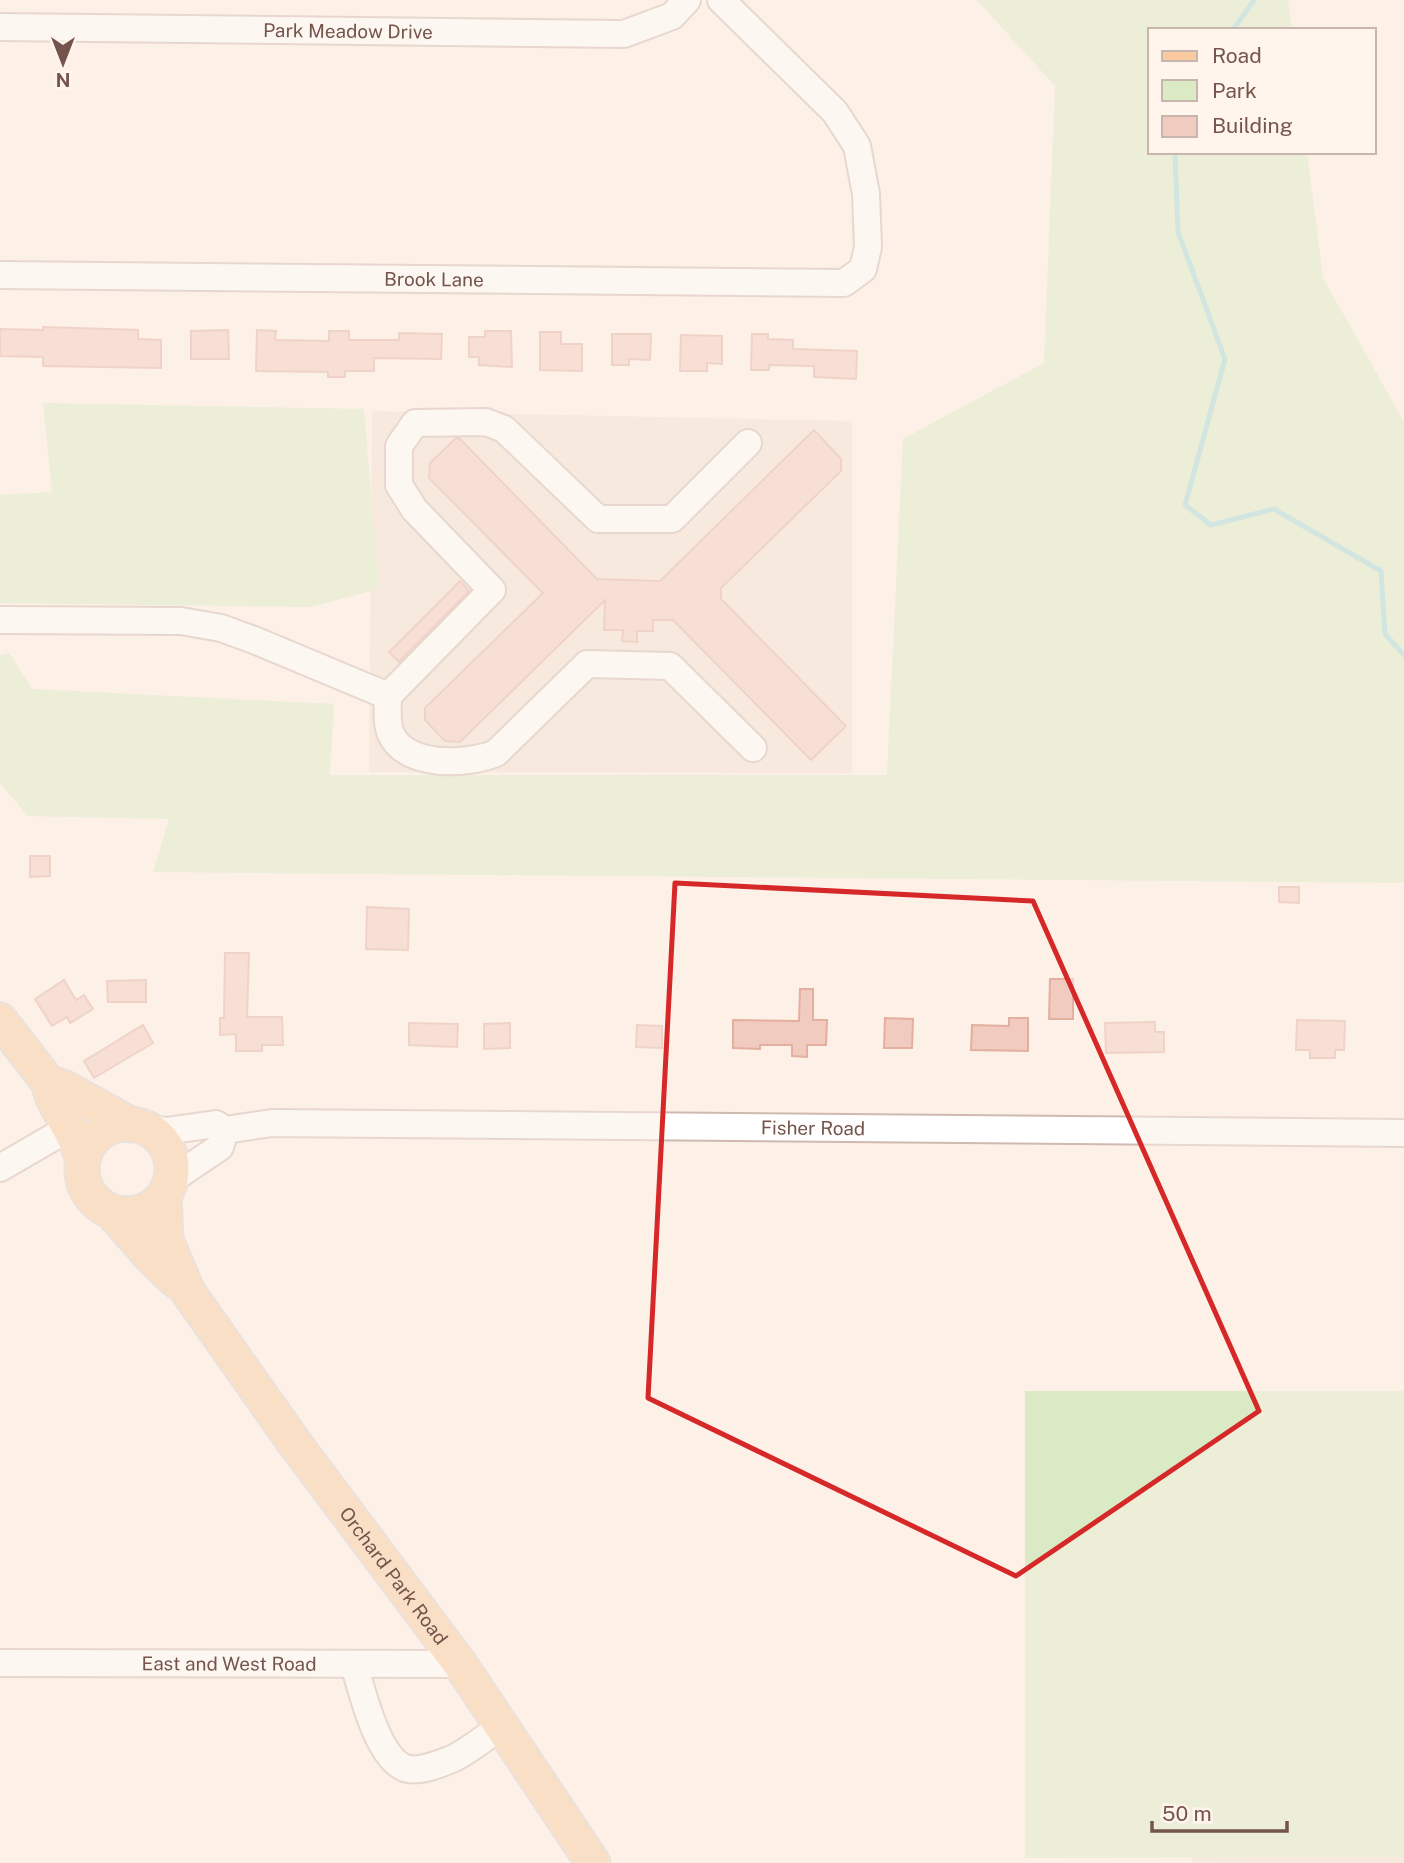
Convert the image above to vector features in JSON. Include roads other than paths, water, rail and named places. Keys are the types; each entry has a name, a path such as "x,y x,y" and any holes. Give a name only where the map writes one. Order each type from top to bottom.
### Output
{"main road":[{"path":"0,1020 48,1083 83,1160"},
{"path":"48,1083 63,1087 140,1127 164,1142 171,1156 173,1170 167,1188 151,1207 137,1213 122,1214 111,1211 96,1201 87,1190 83,1160 88,1146 110,1127 140,1127"},
{"name":"Orchard Park Road","path":"167,1188 166,1240 188,1292"},
{"name":"Orchard Park Road","path":"111,1211 151,1257 188,1292 293,1441 460,1664 593,1863"}],"street":[{"name":"Park Meadow Drive","path":"0,27 624,34 672,16 687,0"},
{"name":"Brook Lane","path":"0,275 844,283 863,269 868,247 866,194 858,146 835,112 721,0"},
{"path":"748,443 672,519 598,519 504,429 486,422 415,424 399,446 399,485 414,509 492,590 388,696 389,732 397,745 408,753 433,761 480,760 496,753 587,664 670,666 753,748"},
{"path":"0,620 202,623 254,640 388,696"},
{"name":"Fisher Road","path":"140,1127 166,1131 216,1124 225,1130 272,1123 1404,1133"},
{"path":"0,1168 69,1128"},
{"path":"167,1188 220,1147 225,1130"},
{"name":"East and West Road","path":"0,1663 460,1664"},
{"path":"354,1664 379,1737 390,1758 406,1769 427,1768 454,1758 501,1726"}],"waterway":[{"path":"1234,28 1254,0"},
{"path":"1175,154 1178,232 1225,359 1185,505 1211,525 1274,509 1381,571 1385,634 1404,655"}]}
